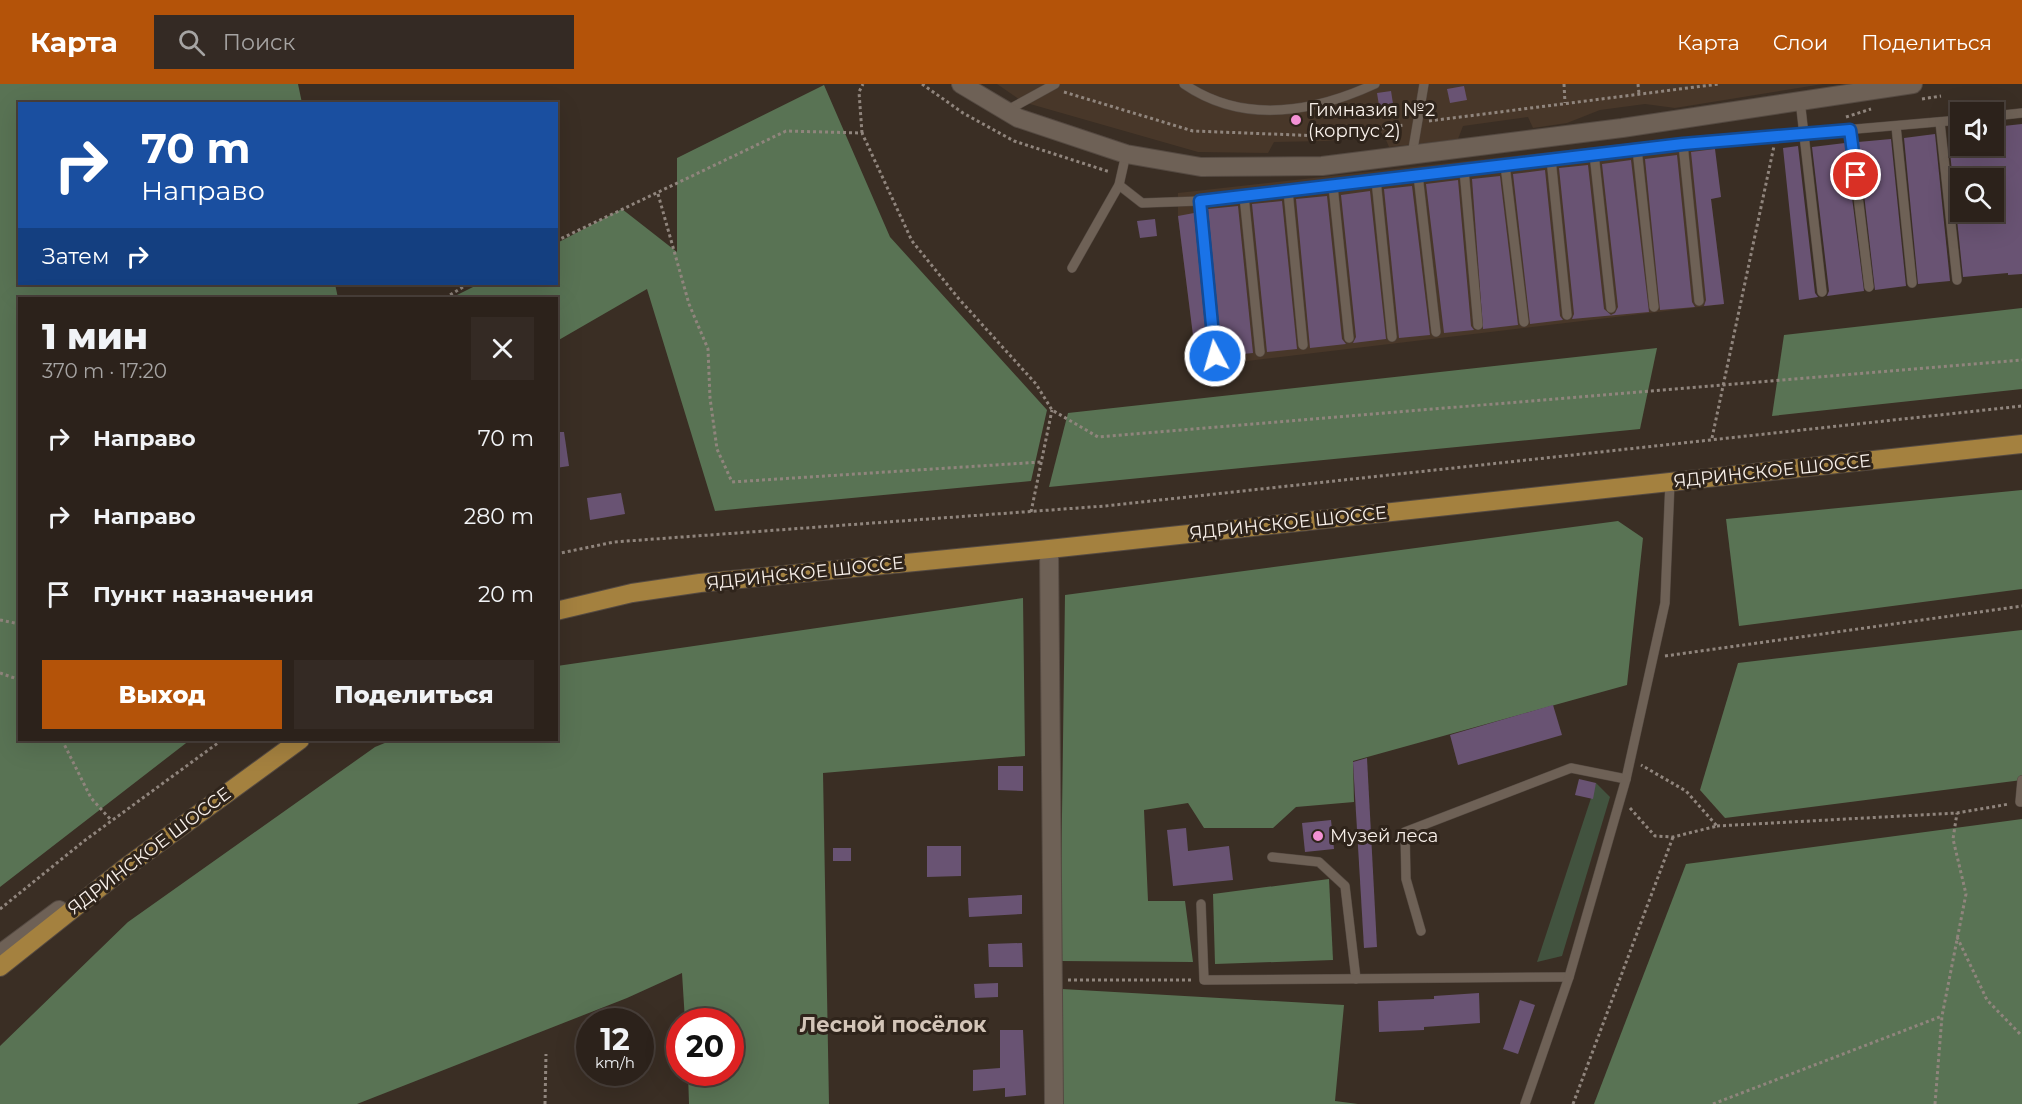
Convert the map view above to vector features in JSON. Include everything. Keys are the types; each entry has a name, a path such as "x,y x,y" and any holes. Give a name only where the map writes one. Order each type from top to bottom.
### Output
{"main road":[{"name":"ЯДРИНСКОЕ ШОССЕ","path":"558,611 632,593 700,583 1049,549 2022,444"},
{"name":"ЯДРИНСКОЕ ШОССЕ","path":"0,967 126,867 299,741"}],"street":[{"path":"961,84 1018,118 1126,154 1201,167 1322,166 1412,155 1643,125 1801,92 1916,92"},
{"path":"1049,549 1054,1104"},
{"path":"0,954 63,908 126,867"}],"lane":[{"path":"1184,84 1220,102 1275,111 1317,106 1375,84"},
{"path":"1412,155 1424,84"},
{"path":"1006,111 1052,86"},
{"path":"1801,92 1822,292"},
{"path":"2004,115 2022,114"},
{"path":"1119,185 1142,203 1200,201 1683,144 1950,121"},
{"path":"1940,122 1957,280"},
{"path":"1896,126 1912,283"},
{"path":"1850,130 1869,287"},
{"path":"1683,144 1699,301"},
{"path":"1637,149 1654,307"},
{"path":"1072,268 1119,185 1126,154"},
{"path":"1594,154 1611,308"},
{"path":"1551,159 1567,315"},
{"path":"1505,165 1524,322"},
{"path":"1464,170 1478,325"},
{"path":"1418,175 1436,332"},
{"path":"1376,180 1392,337"},
{"path":"1333,186 1349,338"},
{"path":"1288,191 1304,345"},
{"path":"1244,196 1260,352"},
{"path":"1200,201 1215,356"},
{"path":"1525,1104 1569,977 1626,779 1665,603 1670,482"},
{"path":"1420,931 1406,879 1405,831 1571,768 1626,779"},
{"path":"2021,802 2022,780"},
{"path":"1272,857 1319,862 1345,886 1356,979"},
{"path":"1201,904 1204,980 1569,977"}],"path":[{"path":"862,133 859,92 863,84"},
{"path":"1564,84 1565,104"},
{"path":"1638,84 1639,93"},
{"path":"1052,86 1193,131 1323,136 1719,84"},
{"path":"1916,92 1941,96"},
{"path":"1844,118 1875,108"},
{"path":"1712,438 1776,136"},
{"path":"657,193 689,304 708,349 710,398 717,449 732,482 1041,462"},
{"path":"447,297 466,285"},
{"path":"558,554 614,543 1117,505 1712,438 2022,406"},
{"path":"1030,512 1052,410"},
{"path":"1652,658 2022,606"},
{"path":"0,620 18,624"},
{"path":"0,673 18,679"},
{"path":"62,741 91,798 111,820"},
{"path":"0,909 111,820 221,741"},
{"path":"1630,758 1686,791 1717,826"},
{"path":"1621,797 1655,836 1673,837 1717,826 1957,813 2021,802"},
{"path":"1935,1104 1942,1016 1956,935 1966,894 1953,838 1957,813"},
{"path":"1573,1104 1673,837"},
{"path":"1956,935 1987,1000 2022,1036"},
{"path":"1053,980 1204,980"},
{"path":"1713,1104 1942,1016"},
{"path":"545,1104 546,1054"}],"shaded area":[{"name":"Гимназия №2 (корпус 2)","path":"997,84 1823,84 1675,108 1645,104 1600,110 1567,123 1533,128 1528,117 1463,126 1458,139 1389,147 1384,135 1326,141 1274,142 1268,153 1198,152 1023,102"},
{"path":"1712,134 1721,197 1711,199 1724,304 1197,367 1178,216 1178,193"}],"green space":[{"path":"0,84 298,84 302,102 18,102 18,285 335,285 338,297 18,297 18,741 189,741 0,887"},
{"path":"824,85 890,237 1047,410 1031,481 715,511 647,289 558,340 558,297 453,297 477,285 558,285 558,242 622,209 677,252 677,158"},
{"path":"2022,308 2022,389 1772,416 1784,335"},
{"path":"1657,348 1640,429 1049,487 1068,413"},
{"path":"2022,490 2022,589 1739,626 1726,519"},
{"path":"1618,521 1643,538 1627,685 1353,761 1354,802 1296,807 1273,828 1204,828 1188,803 1144,810 1148,901 1185,901 1193,962 1060,961 1065,595"},
{"path":"1023,598 1025,756 823,773 829,1104 689,1104 688,1086 744,1086 744,1008 684,1008 682,973 602,1008 576,1008 576,1018 357,1104 0,1104 0,1046 128,922 375,747 390,741 558,741 558,666"},
{"path":"2022,630 2022,780 1725,818 1700,790 1738,663"},
{"path":"1596,783 1610,797 1562,956 1537,962"},
{"path":"2022,819 2022,1104 1594,1104 1686,864"},
{"path":"1329,879 1333,960 1215,964 1213,894"},
{"path":"1062,989 1344,1005 1335,1101 1358,1104 1062,1104"}],"building":[{"path":"1464,86 1467,100 1450,103 1447,89"},
{"path":"1391,91 1394,110 1380,112 1377,93"},
{"path":"2022,124 2022,274 1963,277 1957,222 2004,222 2004,168 1952,168 1950,156 2004,156 2004,126"},
{"path":"1935,134 1950,281 1918,284 1904,138"},
{"path":"1891,139 1906,286 1875,290 1858,142"},
{"path":"1845,143 1864,291 1827,296 1829,291 1812,147"},
{"path":"1798,146 1815,293 1818,297 1799,300 1783,148"},
{"path":"1715,149 1721,197 1711,199 1724,304 1704,306 1706,300 1691,152"},
{"path":"1677,155 1692,302 1695,307 1660,310 1645,159"},
{"path":"1631,160 1649,312 1572,319 1574,314 1559,168 1588,165 1604,309 1611,315 1618,307 1602,164"},
{"path":"1545,170 1560,316 1563,320 1530,324 1513,174"},
{"path":"1500,176 1518,325 1483,329 1472,179"},
{"path":"1458,180 1471,326 1474,330 1444,333 1426,184"},
{"path":"1412,186 1430,335 1399,338 1384,189"},
{"path":"1370,191 1386,339 1353,343 1356,337 1341,195"},
{"path":"1327,196 1342,339 1346,344 1310,348 1296,199"},
{"path":"1282,201 1297,349 1267,352 1252,204"},
{"path":"1238,206 1253,353 1222,356 1208,209"},
{"path":"1194,213 1208,357 1212,364 1197,367 1178,216"},
{"path":"1155,219 1157,236 1140,238 1137,221"},
{"path":"558,432 564,432 569,466 558,468"},
{"path":"621,493 625,514 590,520 587,498"},
{"path":"1553,705 1562,735 1458,765 1450,735"},
{"path":"1367,758 1377,947 1364,948 1353,762"},
{"path":"998,766 1023,766 1023,791 998,790"},
{"path":"1579,779 1596,783 1593,799 1575,795"},
{"name":"Музей леса","path":"1331,820 1334,849 1305,852 1302,823"},
{"path":"1186,828 1188,851 1229,846 1233,880 1173,886 1167,830"},
{"path":"927,846 961,846 961,876 927,877"},
{"path":"833,848 851,848 851,861 833,861"},
{"path":"1022,895 1022,914 969,917 968,898"},
{"path":"1022,943 1023,967 989,967 988,944"},
{"path":"998,983 998,997 975,998 974,984"},
{"path":"1479,993 1480,1023 1424,1027 1424,1030 1379,1032 1378,1001 1434,999 1434,996"},
{"path":"1520,1000 1535,1005 1518,1054 1503,1049"},
{"path":"1000,1030 1023,1030 1026,1095 1005,1097 1005,1088 973,1091 973,1070 1000,1068"}],"place":[{"name":"Гимназия №2 (корпус 2)","path":"1296,120"},
{"name":"Музей леса","path":"1318,836"}],"district":[{"name":"Лесной посёлок","path":"893,1024"}],"route":[{"path":"1215,356 1200,201 1683,144 1850,130 1856,175"}]}
